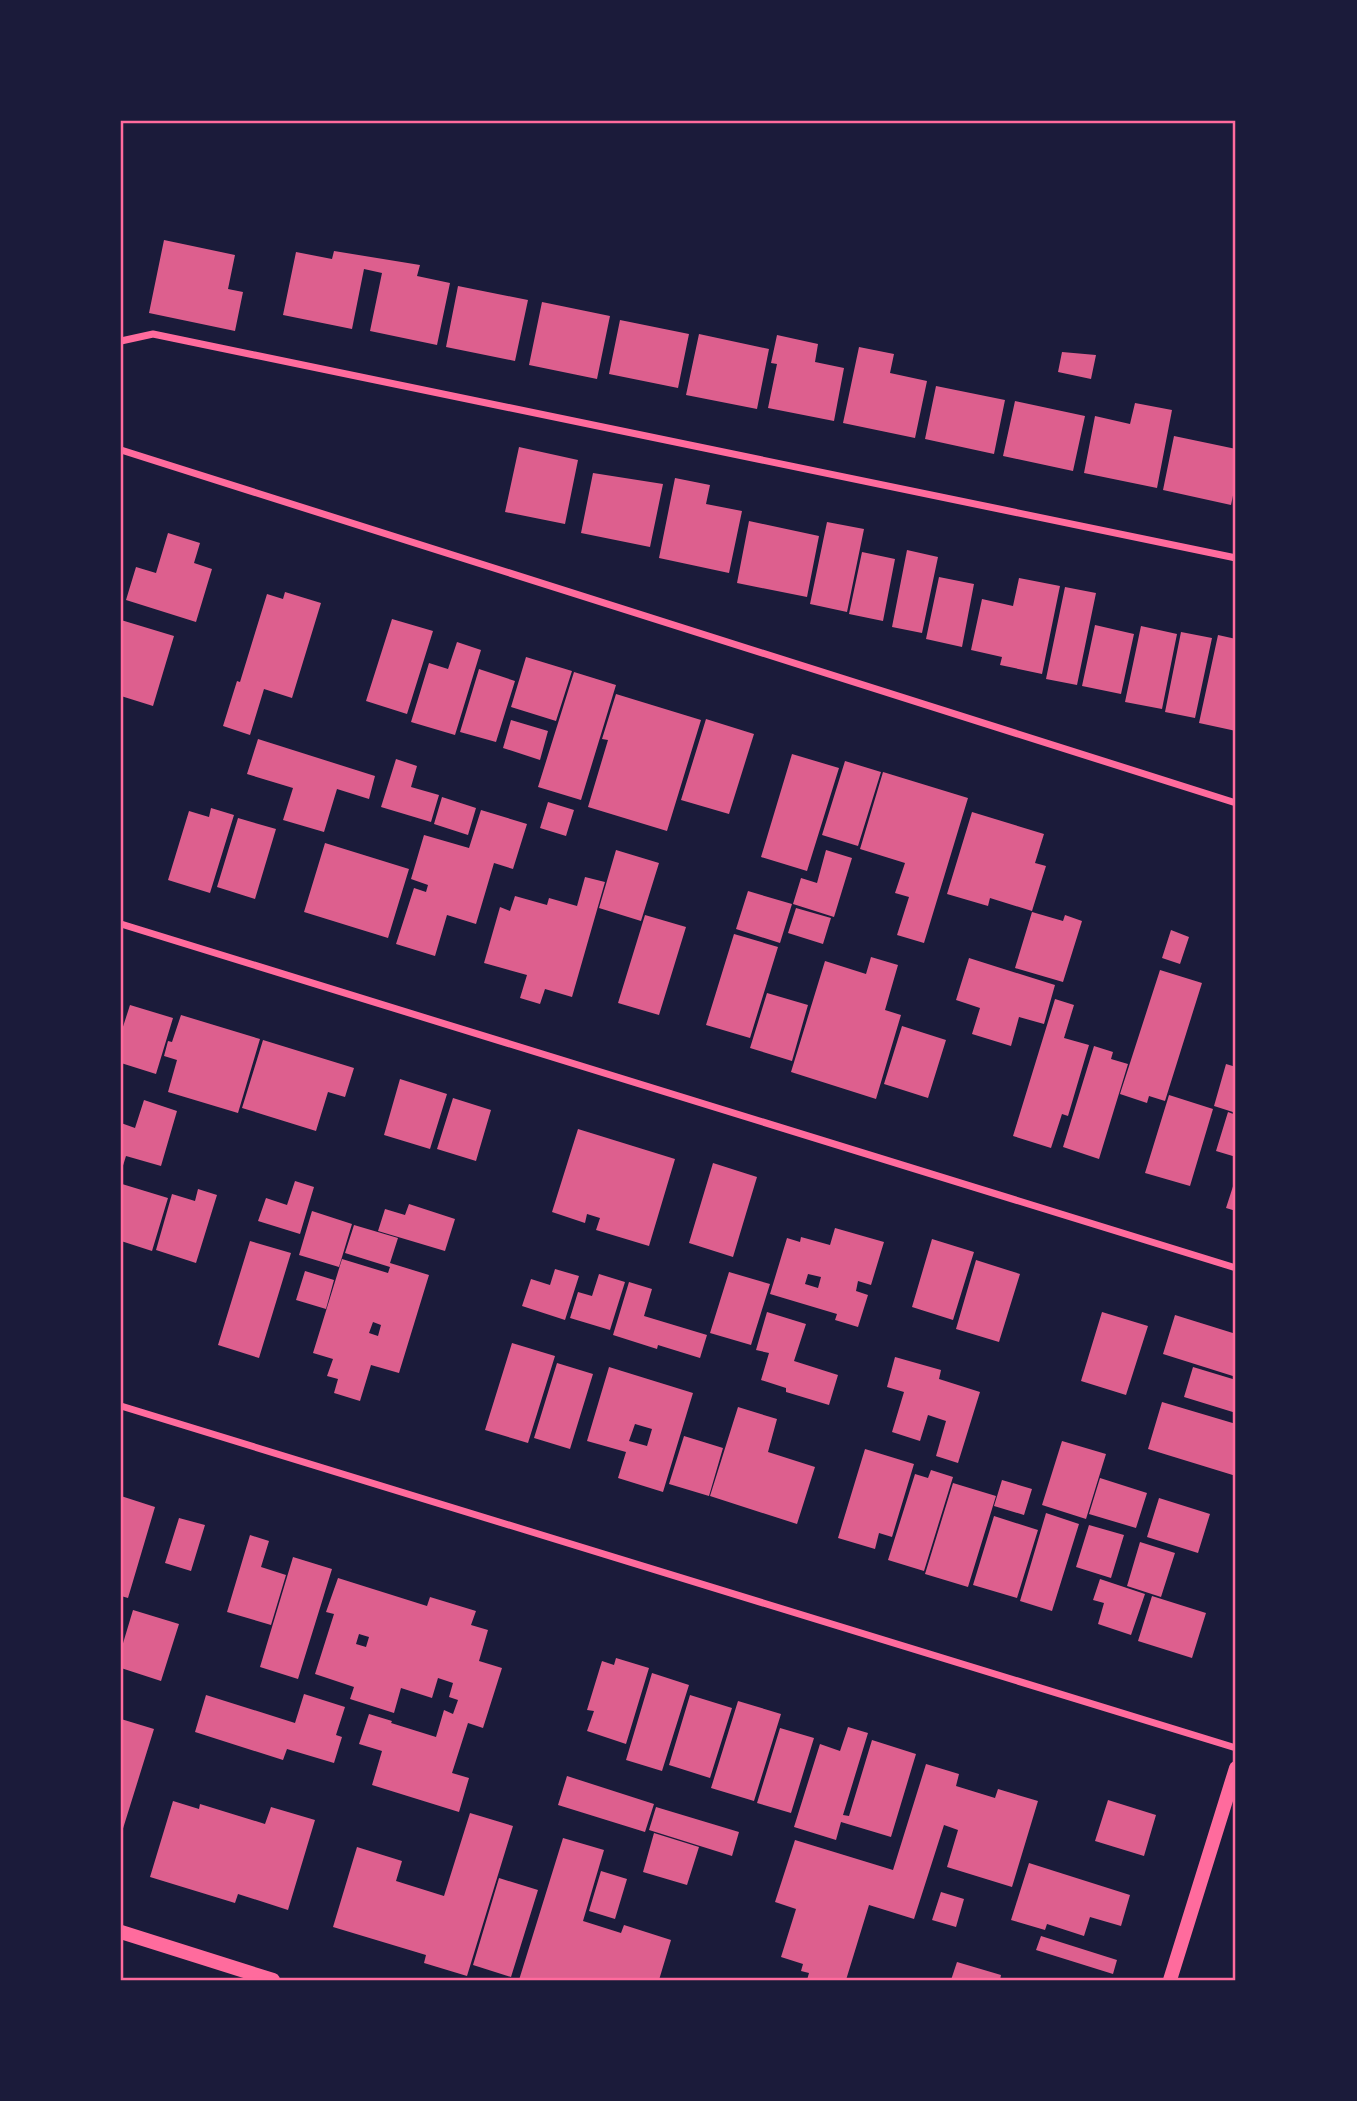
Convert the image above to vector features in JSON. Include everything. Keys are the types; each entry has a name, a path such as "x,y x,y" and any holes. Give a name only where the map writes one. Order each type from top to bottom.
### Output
{"main road":[{"path":"1170,1980 1236,1768"},
{"path":"121,1932 273,1980"}],"street":[{"path":"121,341 153,334 1236,558"},
{"path":"121,450 1236,803"},
{"path":"121,924 1236,1268"},
{"path":"121,1405 1236,1748"}],"building":[{"path":"164,240 235,255 228,289 243,292 235,331 149,313"},
{"path":"334,251 420,265 417,276 450,283 437,345 370,331 382,273 364,269 352,329 283,315 296,252 332,259"},
{"path":"458,286 528,300 515,361 446,347"},
{"path":"542,302 610,316 597,379 529,365"},
{"path":"620,320 689,334 678,388 609,374"},
{"path":"699,334 769,349 757,409 686,395"},
{"path":"777,335 818,344 815,362 844,368 834,421 768,408 777,364 771,363"},
{"path":"859,347 894,354 890,373 927,381 915,438 843,423"},
{"path":"1062,352 1096,355 1091,379 1058,372"},
{"path":"936,386 1005,400 994,454 925,439"},
{"path":"1015,401 1085,416 1073,471 1003,456"},
{"path":"1135,403 1172,410 1157,488 1084,473 1095,416 1130,424"},
{"path":"1174,436 1236,449 1236,481 1231,505 1163,490"},
{"path":"519,447 578,460 565,524 505,512"},
{"path":"593,473 663,484 650,547 581,533"},
{"path":"675,478 710,485 706,504 742,511 729,573 659,558"},
{"path":"749,521 819,536 807,597 737,583"},
{"path":"827,522 864,529 847,612 810,604"},
{"path":"168,533 200,543 194,563 212,569 196,622 126,600 136,567 156,573"},
{"path":"907,550 938,557 922,633 892,627"},
{"path":"862,552 895,559 883,621 849,614"},
{"path":"939,577 974,584 962,647 926,639"},
{"path":"1019,578 1060,586 1042,674 1000,665 1002,657 971,650 982,599 1013,606"},
{"path":"1065,587 1096,593 1077,685 1046,679"},
{"path":"285,592 321,603 292,698 264,689 250,735 223,726 237,681 240,682 267,594 283,599"},
{"path":"392,619 433,631 407,714 366,701"},
{"path":"121,620 174,636 153,706 121,696"},
{"path":"1095,625 1134,634 1121,694 1082,686"},
{"path":"1141,626 1177,634 1162,709 1125,702"},
{"path":"1181,632 1212,638 1195,718 1165,712"},
{"path":"1218,635 1236,639 1236,731 1199,723"},
{"path":"457,642 481,650 455,735 411,722 429,663 448,669"},
{"path":"526,657 572,671 556,721 511,707"},
{"path":"479,669 515,681 496,742 460,732"},
{"path":"574,672 616,685 581,800 538,787"},
{"path":"616,694 701,720 667,831 588,807 608,740 602,739"},
{"path":"706,719 754,734 729,814 681,800"},
{"path":"511,720 548,731 540,760 503,748"},
{"path":"258,739 375,776 369,799 337,789 324,832 283,820 293,788 247,774"},
{"path":"792,754 839,768 807,871 761,857"},
{"path":"396,759 417,766 411,787 439,795 431,822 381,807"},
{"path":"845,761 881,772 858,846 822,835"},
{"path":"883,772 968,798 924,943 897,935 909,897 895,893 905,863 860,849"},
{"path":"442,797 476,808 468,835 434,824"},
{"path":"548,802 574,810 566,836 540,828"},
{"path":"211,808 234,815 210,893 168,880 189,811 209,817"},
{"path":"481,810 527,824 513,869 494,863 476,924 447,915 435,956 396,944 414,888 426,892 428,885 411,879 424,835 469,848"},
{"path":"972,812 1044,834 1035,863 1046,866 1032,911 990,898 988,906 947,894"},
{"path":"238,818 276,829 255,899 217,887"},
{"path":"325,843 409,869 388,938 304,912"},
{"path":"616,850 659,863 641,921 599,908"},
{"path":"826,850 852,858 834,917 793,904 801,878 817,883"},
{"path":"585,877 605,882 572,997 545,989 540,1004 520,998 527,975 484,963 500,907 510,911 515,896 547,905 549,898 577,906"},
{"path":"748,891 792,904 780,943 736,929"},
{"path":"796,908 831,918 823,944 788,933"},
{"path":"1032,912 1063,921 1065,915 1082,921 1063,982 1015,968"},
{"path":"645,915 686,927 659,1015 618,1003"},
{"path":"1171,930 1189,937 1180,964 1162,958"},
{"path":"734,934 778,947 750,1038 706,1025"},
{"path":"871,957 898,965 885,1010 901,1015 876,1099 791,1072 825,961 866,974"},
{"path":"969,958 1055,985 1044,1024 1019,1017 1011,1046 972,1034 980,1008 956,1000"},
{"path":"1160,970 1202,983 1165,1101 1149,1096 1147,1103 1120,1094"},
{"path":"767,993 808,1005 792,1061 750,1048"},
{"path":"1055,999 1074,1005 1064,1038 1089,1045 1068,1116 1062,1114 1051,1148 1013,1136"},
{"path":"130,1005 173,1018 156,1074 121,1063 121,1033"},
{"path":"181,1015 260,1039 238,1113 168,1092 177,1060 164,1056"},
{"path":"902,1026 946,1040 928,1098 884,1084"},
{"path":"263,1040 354,1068 345,1097 328,1092 316,1131 242,1108"},
{"path":"1094,1046 1113,1052 1111,1059 1128,1064 1099,1159 1063,1147"},
{"path":"1226,1064 1236,1067 1236,1113 1214,1106"},
{"path":"400,1079 447,1094 430,1149 384,1135"},
{"path":"1169,1095 1213,1109 1190,1186 1145,1173"},
{"path":"453,1098 491,1110 476,1161 437,1149"},
{"path":"144,1100 177,1111 161,1166 126,1156 121,1172 121,1123 135,1128"},
{"path":"1228,1112 1236,1115 1236,1157 1216,1151"},
{"path":"578,1129 675,1159 649,1246 596,1230 600,1218 587,1214 585,1223 552,1212"},
{"path":"713,1163 757,1177 733,1257 689,1243"},
{"path":"1236,1177 1236,1211 1226,1208"},
{"path":"295,1181 314,1187 300,1234 258,1221 266,1198 287,1205"},
{"path":"122,1184 168,1198 152,1251 121,1241"},
{"path":"198,1189 217,1195 196,1263 156,1250 172,1194 195,1201"},
{"path":"409,1204 455,1219 445,1251 378,1231 385,1209 405,1215"},
{"path":"312,1211 352,1224 339,1267 299,1255"},
{"path":"354,1225 398,1238 390,1263 429,1275 399,1373 371,1365 360,1401 334,1393 338,1379 327,1376 333,1359 313,1353 342,1259 388,1273 390,1267 345,1253","holes":["373,1322 381,1325 378,1336 369,1333"]},
{"path":"835,1228 884,1242 871,1285 858,1281 856,1291 868,1295 858,1327 835,1320 837,1314 770,1294 787,1238 800,1242 801,1237 830,1245","holes":["808,1274 821,1277 818,1288 805,1284"]},
{"path":"932,1239 974,1252 953,1320 912,1307"},
{"path":"250,1241 291,1253 259,1358 218,1345"},
{"path":"976,1260 1020,1274 999,1342 956,1329"},
{"path":"555,1269 579,1276 565,1320 522,1306 531,1279 550,1285"},
{"path":"305,1271 334,1280 326,1309 296,1300"},
{"path":"729,1272 770,1284 751,1345 710,1333"},
{"path":"599,1274 625,1282 610,1330 570,1318 578,1292 592,1296"},
{"path":"629,1282 652,1289 644,1316 707,1335 700,1358 658,1345 657,1349 613,1335"},
{"path":"767,1312 806,1324 794,1361 838,1375 829,1405 786,1392 786,1388 761,1380 769,1353 756,1350"},
{"path":"1102,1312 1148,1326 1126,1395 1081,1381"},
{"path":"1175,1315 1236,1334 1236,1377 1163,1354"},
{"path":"512,1343 555,1356 528,1443 485,1430"},
{"path":"895,1357 941,1370 939,1379 980,1392 958,1463 936,1456 946,1421 928,1415 920,1441 892,1432 904,1392 887,1387"},
{"path":"557,1363 593,1374 570,1449 534,1438"},
{"path":"609,1367 693,1393 663,1492 618,1478 626,1452 587,1441","holes":["635,1424 652,1429 647,1446 629,1441"]},
{"path":"1193,1367 1236,1380 1236,1413 1184,1397"},
{"path":"1162,1402 1236,1424 1236,1476 1148,1449"},
{"path":"738,1407 777,1419 768,1452 815,1467 797,1524 710,1496"},
{"path":"684,1436 723,1448 709,1496 669,1484"},
{"path":"1062,1441 1106,1454 1086,1519 1042,1505"},
{"path":"865,1449 914,1464 892,1537 879,1533 875,1549 838,1538"},
{"path":"931,1470 953,1477 924,1571 888,1560 915,1474 928,1478"},
{"path":"1100,1478 1147,1493 1136,1528 1089,1514"},
{"path":"1002,1480 1032,1489 1024,1515 994,1506"},
{"path":"953,1483 996,1496 968,1587 925,1574"},
{"path":"121,1496 155,1507 128,1598 121,1596"},
{"path":"1159,1498 1210,1514 1198,1553 1147,1537"},
{"path":"1046,1513 1079,1524 1052,1611 1020,1601"},
{"path":"994,1516 1038,1530 1017,1598 973,1585"},
{"path":"179,1518 205,1525 191,1571 165,1563"},
{"path":"1089,1525 1124,1535 1111,1578 1076,1567"},
{"path":"250,1535 269,1541 261,1567 286,1575 271,1625 227,1612"},
{"path":"1140,1542 1175,1553 1161,1597 1127,1586"},
{"path":"293,1557 332,1569 298,1679 260,1667"},
{"path":"338,1578 427,1606 430,1597 476,1611 471,1625 488,1630 479,1661 502,1668 483,1728 468,1723 452,1773 469,1778 459,1812 372,1785 382,1751 359,1744 369,1714 436,1737 444,1710 453,1714 458,1700 449,1697 453,1683 438,1678 432,1698 401,1688 394,1713 350,1699 354,1687 315,1674 334,1614 326,1612","holes":["359,1634 369,1637 366,1647 356,1644"]},
{"path":"1100,1579 1145,1594 1131,1635 1098,1624 1104,1603 1093,1600"},
{"path":"1152,1596 1206,1613 1192,1658 1138,1641"},
{"path":"133,1610 179,1624 161,1681 121,1668 121,1650"},
{"path":"616,1658 649,1668 626,1744 587,1731 594,1711 587,1710 602,1661 614,1665"},
{"path":"652,1673 689,1685 662,1771 626,1760"},
{"path":"304,1694 345,1707 336,1735 342,1737 334,1763 287,1749 283,1760 195,1732 206,1695 295,1723"},
{"path":"690,1695 732,1708 710,1778 669,1765"},
{"path":"738,1701 781,1714 754,1801 711,1788"},
{"path":"121,1719 154,1729 121,1835"},
{"path":"848,1727 868,1733 843,1815 849,1816 872,1740 916,1754 891,1837 841,1822 836,1840 794,1827 820,1744 840,1751"},
{"path":"780,1728 814,1738 791,1813 757,1803"},
{"path":"926,1764 959,1774 956,1786 995,1798 998,1789 1038,1801 1012,1887 947,1867 958,1830 944,1825 914,1919 869,1905 846,1980 807,1980 809,1973 801,1971 803,1964 781,1957 796,1909 775,1902 795,1840 893,1870"},
{"path":"567,1776 654,1804 645,1832 558,1805"},
{"path":"1108,1800 1156,1815 1144,1856 1095,1841"},
{"path":"173,1801 199,1809 200,1804 265,1824 271,1807 315,1820 288,1910 238,1894 235,1903 150,1877"},
{"path":"656,1807 739,1832 732,1856 649,1830"},
{"path":"470,1813 513,1826 467,1976 424,1963 426,1955 333,1927 357,1847 402,1861 396,1881 444,1896"},
{"path":"654,1833 699,1847 687,1885 643,1872"},
{"path":"563,1838 604,1850 583,1921 621,1933 624,1925 671,1940 659,1980 519,1980"},
{"path":"1029,1863 1130,1895 1121,1926 1090,1917 1084,1936 1047,1924 1045,1930 1011,1920"},
{"path":"601,1871 627,1879 615,1919 589,1911"},
{"path":"499,1878 538,1890 511,1977 473,1965"},
{"path":"941,1892 964,1899 956,1927 932,1920"},
{"path":"1041,1936 1117,1960 1113,1974 1036,1950"},
{"path":"957,1962 1001,1975 1000,1980 951,1980"}]}
